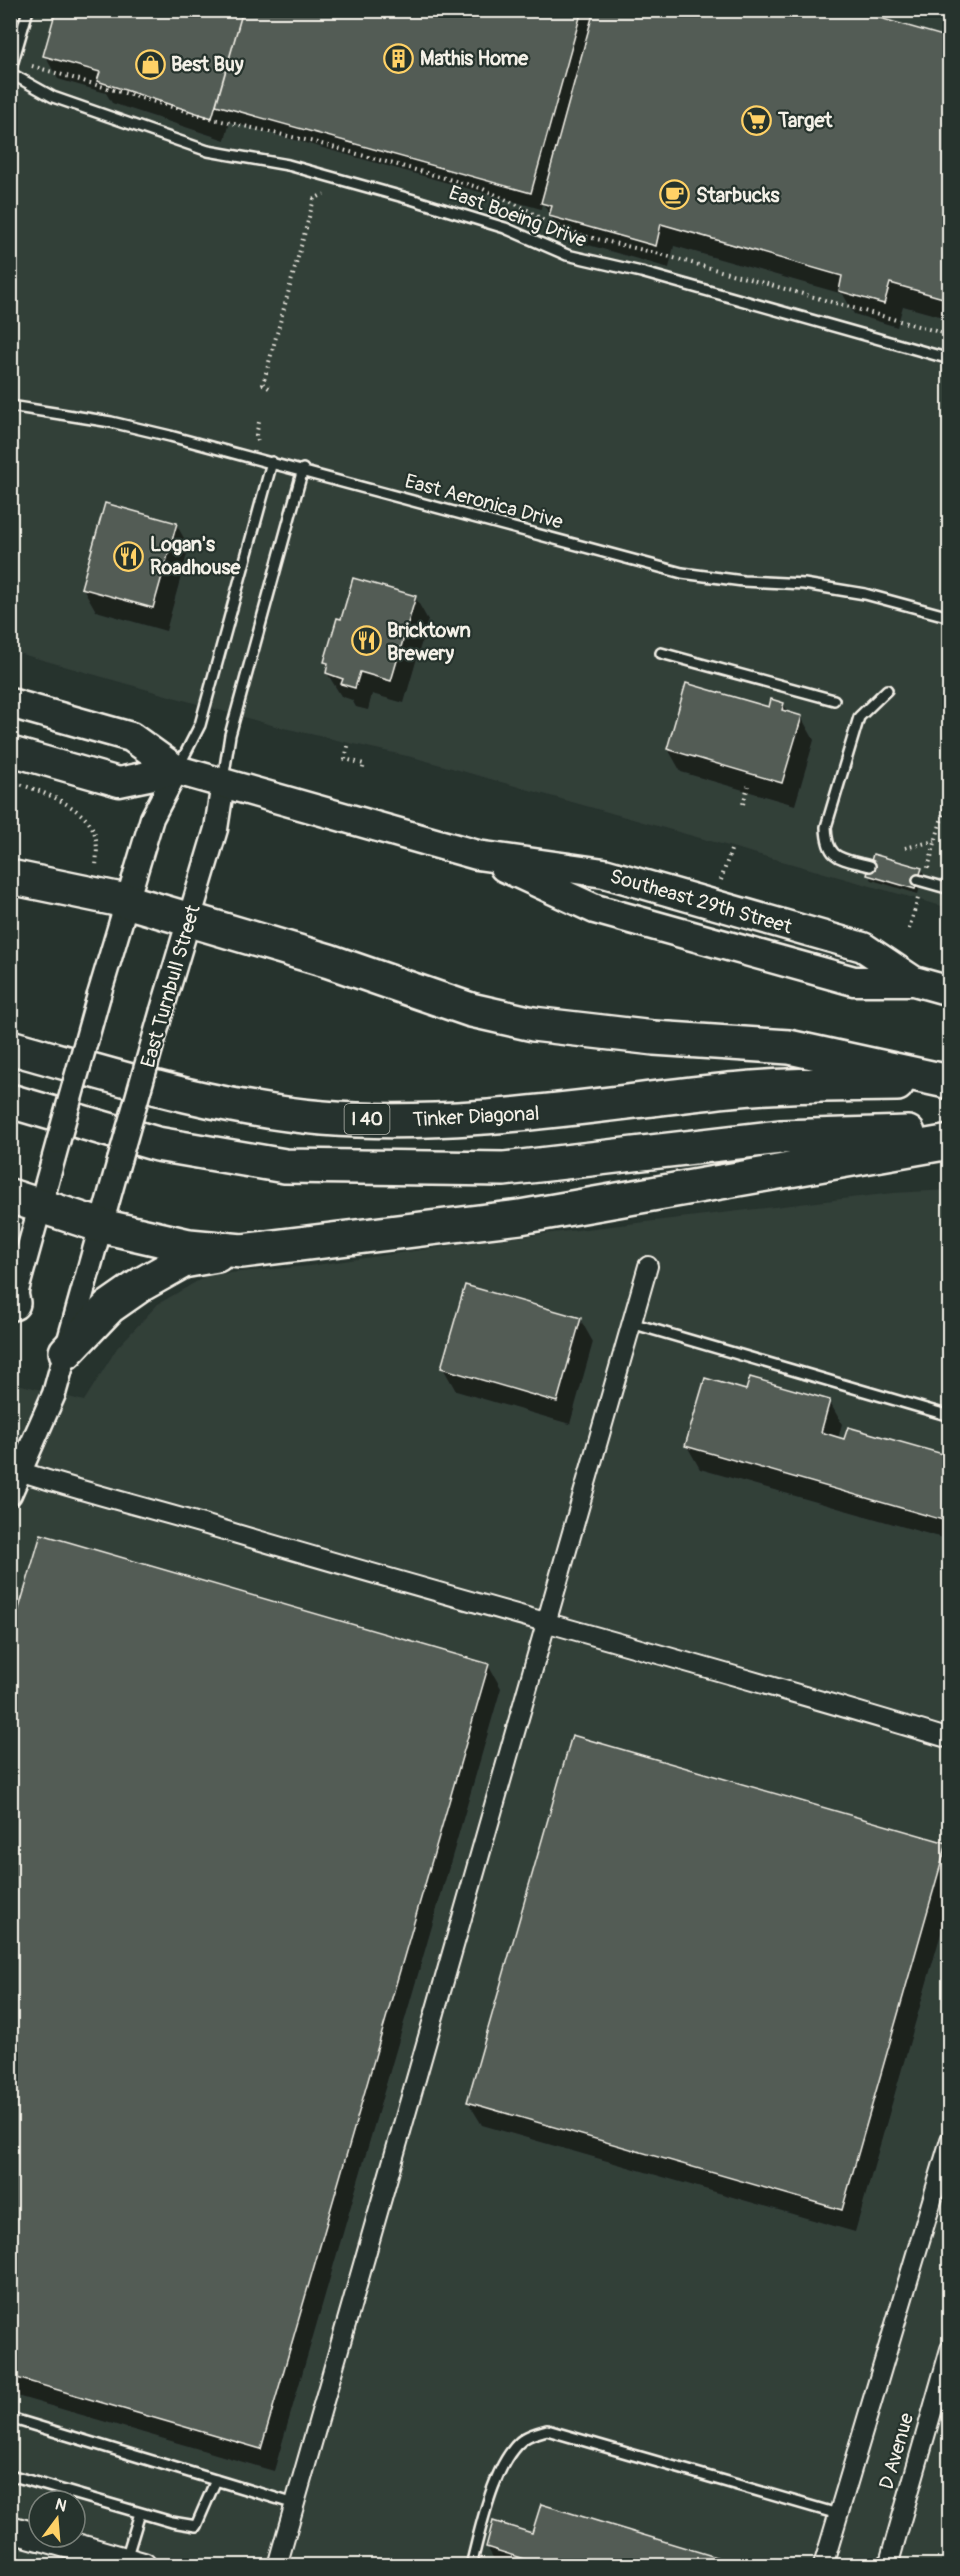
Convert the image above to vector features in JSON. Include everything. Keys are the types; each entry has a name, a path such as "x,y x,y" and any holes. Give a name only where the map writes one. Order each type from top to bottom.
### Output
{"highway":[{"path":"10,878 126,902 329,961 471,1010 533,1024 654,1038 789,1047 950,1082"},
{"name":"Tinker Diagonal","path":"10,1047 175,1093 249,1109 324,1118 461,1119 776,1087 911,1084 950,1087"},
{"path":"10,1101 157,1144 285,1166 504,1168 780,1137 950,1134"},
{"path":"66,1352 109,1307 152,1278 183,1261 242,1251 520,1218 950,1142"},
{"path":"25,1201 102,1226 189,1246 242,1251"}],"main road":[{"name":"Southeast 29th Street","path":"10,703 131,737 177,770 477,855 604,873 863,947 914,981"},
{"name":"Southeast 29th Street","path":"10,751 119,782 177,770"},
{"name":"Southeast 29th Street","path":"477,855 595,909 854,981 914,981 947,988"},
{"path":"10,2529 27,2534"},
{"path":"84,2549 135,2563"}],"street":[{"path":"11,1302 25,1201 58,1142 152,818 177,770"},
{"name":"East Turnbull Street","path":"10,1494 14,1469 54,1394 162,1010 216,829 223,783"},
{"path":"277,2565 648,1266"},
{"path":"14,1469 950,1739"},
{"path":"823,2565 950,2140"},
{"name":"D Avenue","path":"888,2565 916,2460 950,2349"}],"lane":[{"path":"10,72 28,10"},
{"path":"941,10 950,13"},
{"name":"East Boeing Drive","path":"10,72 53,97 208,151 288,165 414,200 505,228 567,255 641,272 950,359"},
{"name":"East Aeronica Drive","path":"10,406 111,422 303,469 475,519 682,573 844,590 950,617"},
{"path":"177,770 200,726 272,462"},
{"name":"East Turnbull Street","path":"223,783 231,735 303,469"},
{"path":"661,653 834,700"},
{"path":"870,866 835,856 827,845 826,827 859,717 887,690"},
{"path":"920,880 950,889"},
{"path":"631,1323 950,1416"},
{"path":"10,2418 295,2504"},
{"path":"471,2565 498,2478 510,2452 525,2438 547,2430 838,2514"},
{"path":"10,2475 140,2513 196,2526 216,2480"},
{"path":"135,2563 140,2513"}],"path":[{"path":"32,66 213,119 314,142 481,188 526,209 544,221 584,236 656,253 950,335"},
{"path":"269,388 263,384 314,198 324,194"},
{"path":"258,441 256,435 260,418"},
{"path":"348,746 345,759 364,764 362,772"},
{"path":"10,781 48,792 88,821 95,831 96,866"},
{"path":"743,804 748,786"},
{"path":"909,929 920,880 935,841 950,788"},
{"path":"905,848 935,841"},
{"path":"721,880 732,848"}],"shaded area":[{"path":"10,11 949,11 949,908 416,758 275,726 11,651"},
{"path":"949,1190 949,2565 11,2565 10,1382 84,1401 117,1348 158,1304 208,1275 309,1266 484,1241 893,1193"}],"building":[{"name":"Best Buy","path":"56,10 243,10 212,118 97,81 100,72 43,56"},
{"name":"Mathis Home","path":"243,10 582,10 531,193 216,105"},
{"name":"Target","path":"594,10 852,10 950,38 950,300 890,283 884,304 839,291 842,276 661,224 656,246 549,216 552,206 541,203"},
{"name":"Logan's Roadhouse","path":"105,503 177,523 153,608 81,588"},
{"name":"Bricktown Brewery","path":"353,578 416,596 391,681 360,672 355,688 341,684 343,679 326,673 328,663 324,662 337,618 341,619"},
{"path":"686,683 769,707 771,699 784,703 782,710 802,716 782,783 667,749"},
{"path":"873,854 922,868 915,889 867,875"},
{"path":"465,1285 581,1318 557,1402 441,1368"},
{"path":"750,1377 830,1400 821,1432 844,1439 848,1427 950,1456 950,1522 685,1446 705,1378 746,1390"},
{"path":"41,1534 489,1664 261,2449 10,2376 10,1639"},
{"path":"572,1735 947,1843 842,2210 467,2102"},
{"path":"541,2504 739,2564 739,2566 546,2566 486,2547 493,2521 532,2533"}],"place":[{"name":"Mathis Home","path":"399,58"},
{"name":"Best Buy","path":"150,64"},
{"name":"Target","path":"757,120"},
{"name":"Starbucks","path":"675,195"},
{"name":"Logan's Roadhouse","path":"129,556"},
{"name":"Bricktown Brewery","path":"366,641"}]}
